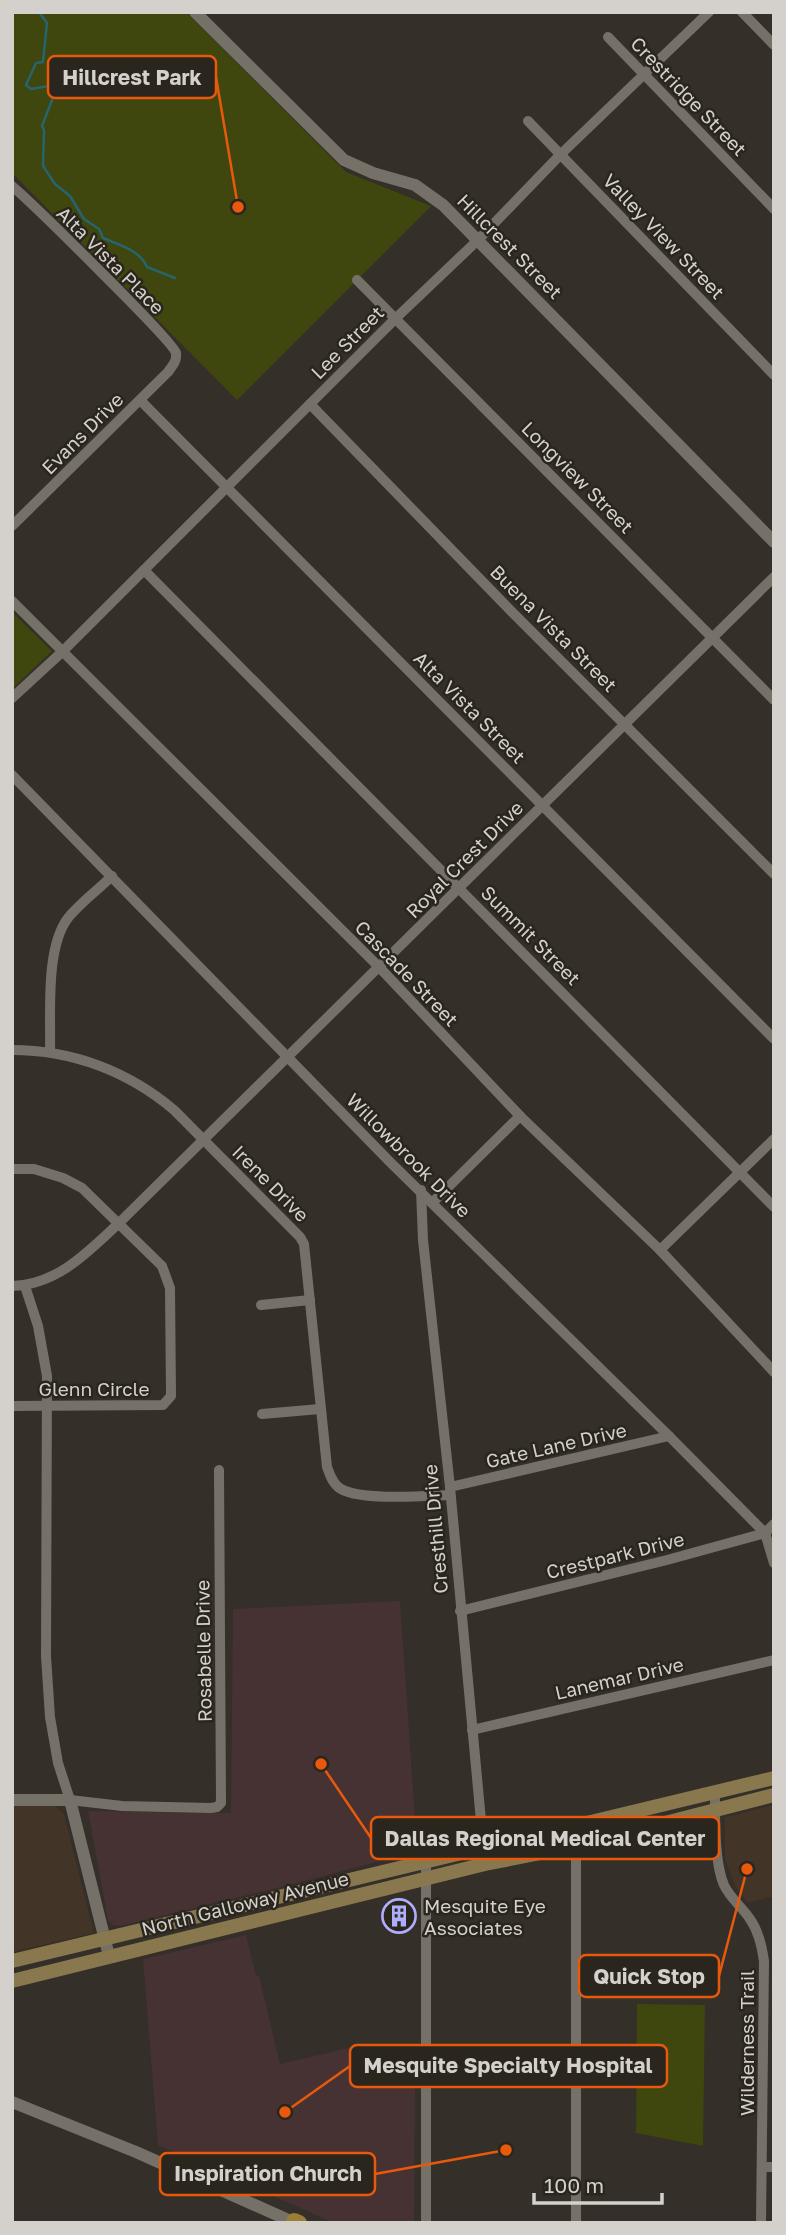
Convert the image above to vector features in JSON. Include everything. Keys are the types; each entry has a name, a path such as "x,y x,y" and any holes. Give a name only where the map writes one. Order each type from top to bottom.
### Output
{"main road":[{"name":"North Galloway Avenue","path":"12,1963 30,1962 43,1954 175,1921 774,1778"},
{"name":"North Galloway Avenue","path":"12,1981 485,1864 576,1846 774,1795"},
{"path":"374,1873 378,1891"},
{"path":"155,1945 160,1931 175,1921"}],"street":[{"name":"Hillcrest Street","path":"195,12 344,160 373,173 425,190 479,239 774,542"},
{"name":"Lee Street","path":"12,698 62,652 396,318 479,239 561,154 709,12"},
{"path":"742,12 774,45"},
{"name":"Crestridge Street","path":"608,37 774,209"},
{"name":"Valley View Street","path":"528,121 774,375"},
{"name":"Alta Vista Place","path":"12,186 171,344 176,353 175,363"},
{"name":"Longview Street","path":"358,280 774,700"},
{"name":"Evans Drive","path":"12,526 175,363"},
{"name":"Alta Vista Street","path":"140,400 774,1040"},
{"name":"Buena Vista Street","path":"310,404 511,611 774,874"},
{"name":"Summit Street","path":"144,570 774,1207"},
{"name":"Royal Crest Drive","path":"12,1286 44,1281 78,1261 119,1223 774,577"},
{"name":"Cascade Street","path":"12,601 379,967 520,1115 660,1250 774,1372"},
{"name":"Willowbrook Drive","path":"12,775 390,1162 765,1533 774,1563"},
{"path":"50,1052 53,956 57,939 69,918 112,876"},
{"name":"Irene Drive","path":"12,1050 50,1052 85,1060 112,1070 153,1093 300,1237 304,1244 327,1467 332,1480 339,1489 352,1493 404,1497"},
{"path":"432,1203 520,1115"},
{"path":"660,1250 774,1139"},
{"path":"12,1169 34,1169 63,1178 82,1188 119,1223"},
{"name":"Cresthill Drive","path":"421,1190 423,1240 485,1864"},
{"name":"Glenn Circle","path":"12,1406 163,1405 171,1396 169,1280 162,1266 119,1223"},
{"path":"25,1286 38,1326 47,1376 47,1666 51,1725 58,1763 71,1800 108,1956"},
{"path":"261,1305 310,1300"},
{"path":"262,1414 320,1409"},
{"name":"Gate Lane Drive","path":"404,1497 450,1491 669,1436"},
{"name":"Rosabelle Drive","path":"71,1800 196,1808 217,1807 221,1803 219,1471"},
{"name":"Crestpark Drive","path":"460,1611 765,1533 774,1524"},
{"name":"Lanemar Drive","path":"472,1730 774,1660"},
{"name":"Wilderness Trail","path":"715,1792 721,1877 732,1899 751,1920 769,1959 768,2167 761,2223"},
{"path":"12,1800 71,1800"},
{"path":"573,1826 576,1846 576,2223"},
{"path":"426,1860 426,2223"},
{"path":"12,2102 296,2222"}],"shaded area":[{"path":"400,1601 417,1848 402,1855 297,1883 120,1926 113,1925 108,1920 88,1811 231,1813 233,1609"},
{"path":"53,1804 64,1814 94,1933 12,1952 12,1805"},
{"path":"774,1805 774,1896 748,1903 735,1886 725,1859 725,1817"},
{"path":"246,1935 256,1975 259,1976 280,2064 353,2047 353,2079 415,2078 414,2223 334,2223 158,2145 143,1959"}],"green space":[{"path":"12,12 186,12 346,172 431,206 237,400 12,173"},
{"path":"12,612 52,651 12,689"},
{"path":"637,2004 705,2005 703,2146 636,2133"}],"waterway":[{"path":"39,12 47,23 43,62 36,63 26,85 31,89 49,86 54,95 42,126 43,166 55,184 70,196 84,219 99,229 103,238 134,252 147,267 175,278"}],"place":[{"name":"Hillcrest Park","path":"238,207"},
{"name":"Dallas Regional Medical Center","path":"321,1764"},
{"name":"Quick Stop","path":"747,1869"},
{"name":"Mesquite Eye Associates","path":"399,1916"},
{"name":"Mesquite Specialty Hospital","path":"285,2112"},
{"name":"Inspiration Church","path":"506,2150"}]}
